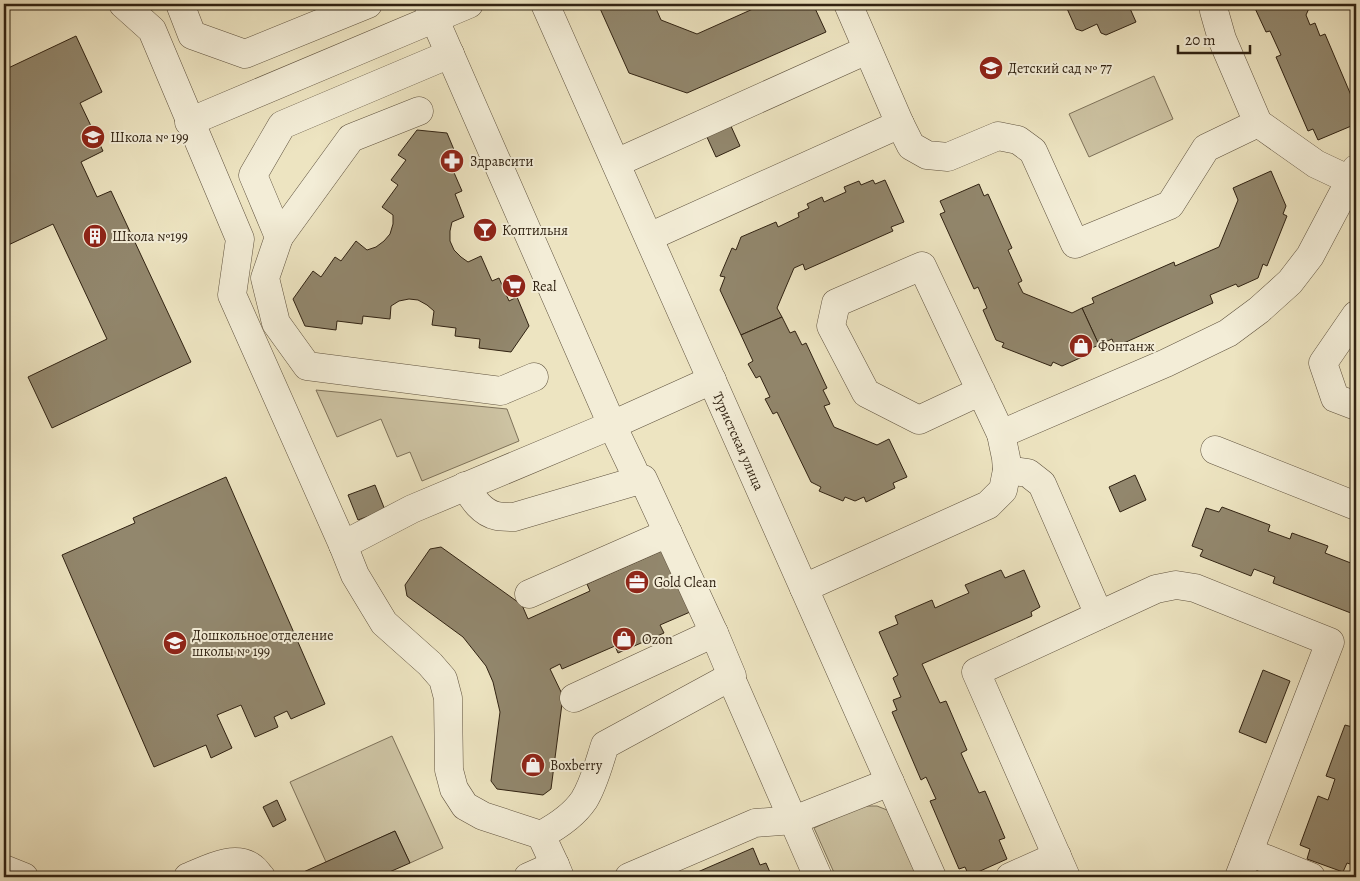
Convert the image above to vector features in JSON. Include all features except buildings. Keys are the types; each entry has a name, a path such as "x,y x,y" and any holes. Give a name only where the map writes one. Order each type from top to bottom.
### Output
{"street":[{"path":"123,4 152,30 189,122 240,239 232,295 355,575 384,623 430,664 443,679 448,698 449,770 454,789 466,806 483,816 541,835 561,824 583,801 596,775 605,745 732,676 643,480 514,517 497,516 482,508 473,500 466,486"},
{"path":"180,4 192,35 245,54 368,4"},
{"path":"189,122 431,11 469,4"},
{"name":"Туристская улица","path":"545,4 932,877"},
{"path":"848,4 911,146 927,155 948,157 998,136 1018,140 1033,151 1074,244 1170,205 1206,148 1258,123"},
{"path":"1001,434 1166,363 1228,333 1259,310 1290,282 1305,263 1353,174 1316,164 1258,123 1222,39 1214,11 1214,4"},
{"path":"431,11 633,469"},
{"path":"616,163 867,50"},
{"path":"279,237 253,175 282,125 450,54"},
{"path":"419,111 351,138 279,237 265,278 276,322 307,366 501,391 534,377"},
{"path":"648,237 900,124"},
{"path":"804,588 988,505 1002,490 1007,470 1001,434 922,266 836,303 831,326 866,393 919,420 981,392"},
{"path":"1356,315 1323,363 1335,398 1356,406"},
{"path":"343,545 412,509 612,425 712,380"},
{"path":"1215,450 1356,506"},
{"path":"1007,470 1028,473 1042,484 1099,615"},
{"path":"529,594 668,533"},
{"path":"1010,877 1062,867 976,672 1156,589 1176,585 1195,588 1330,642 1239,877"},
{"path":"574,698 714,633"},
{"path":"734,685 818,877"},
{"path":"643,874 755,823 794,820 890,782"},
{"path":"528,877 557,871 541,835"},
{"path":"1249,852 1311,877"},
{"path":"188,877 223,863 238,862 252,867 261,877"},
{"path":"4,869 24,877"}],"shaded area":[{"path":"1154,76 1173,119 1089,157 1069,114"},
{"path":"316,390 507,409 519,441 422,481 410,452 397,457 381,419 337,437"},
{"path":"392,736 443,848 410,863 395,831 326,862 290,782"},
{"path":"863,806 877,806 887,810 920,877 836,877 814,828"}],"place":[{"name":"Детский сад № 77","path":"991,68"},
{"name":"Школа № 199","path":"93,137"},
{"name":"Здравсити","path":"452,161"},
{"name":"Коптильня","path":"485,230"},
{"name":"Школа №199","path":"95,236"},
{"name":"Real","path":"514,286"},
{"name":"Фонтанж","path":"1081,346"},
{"name":"Gold Clean","path":"637,582"},
{"name":"Ozon","path":"624,639"},
{"name":"Дошкольное отделение школы № 199","path":"175,643"},
{"name":"Boxberry","path":"533,765"}]}
